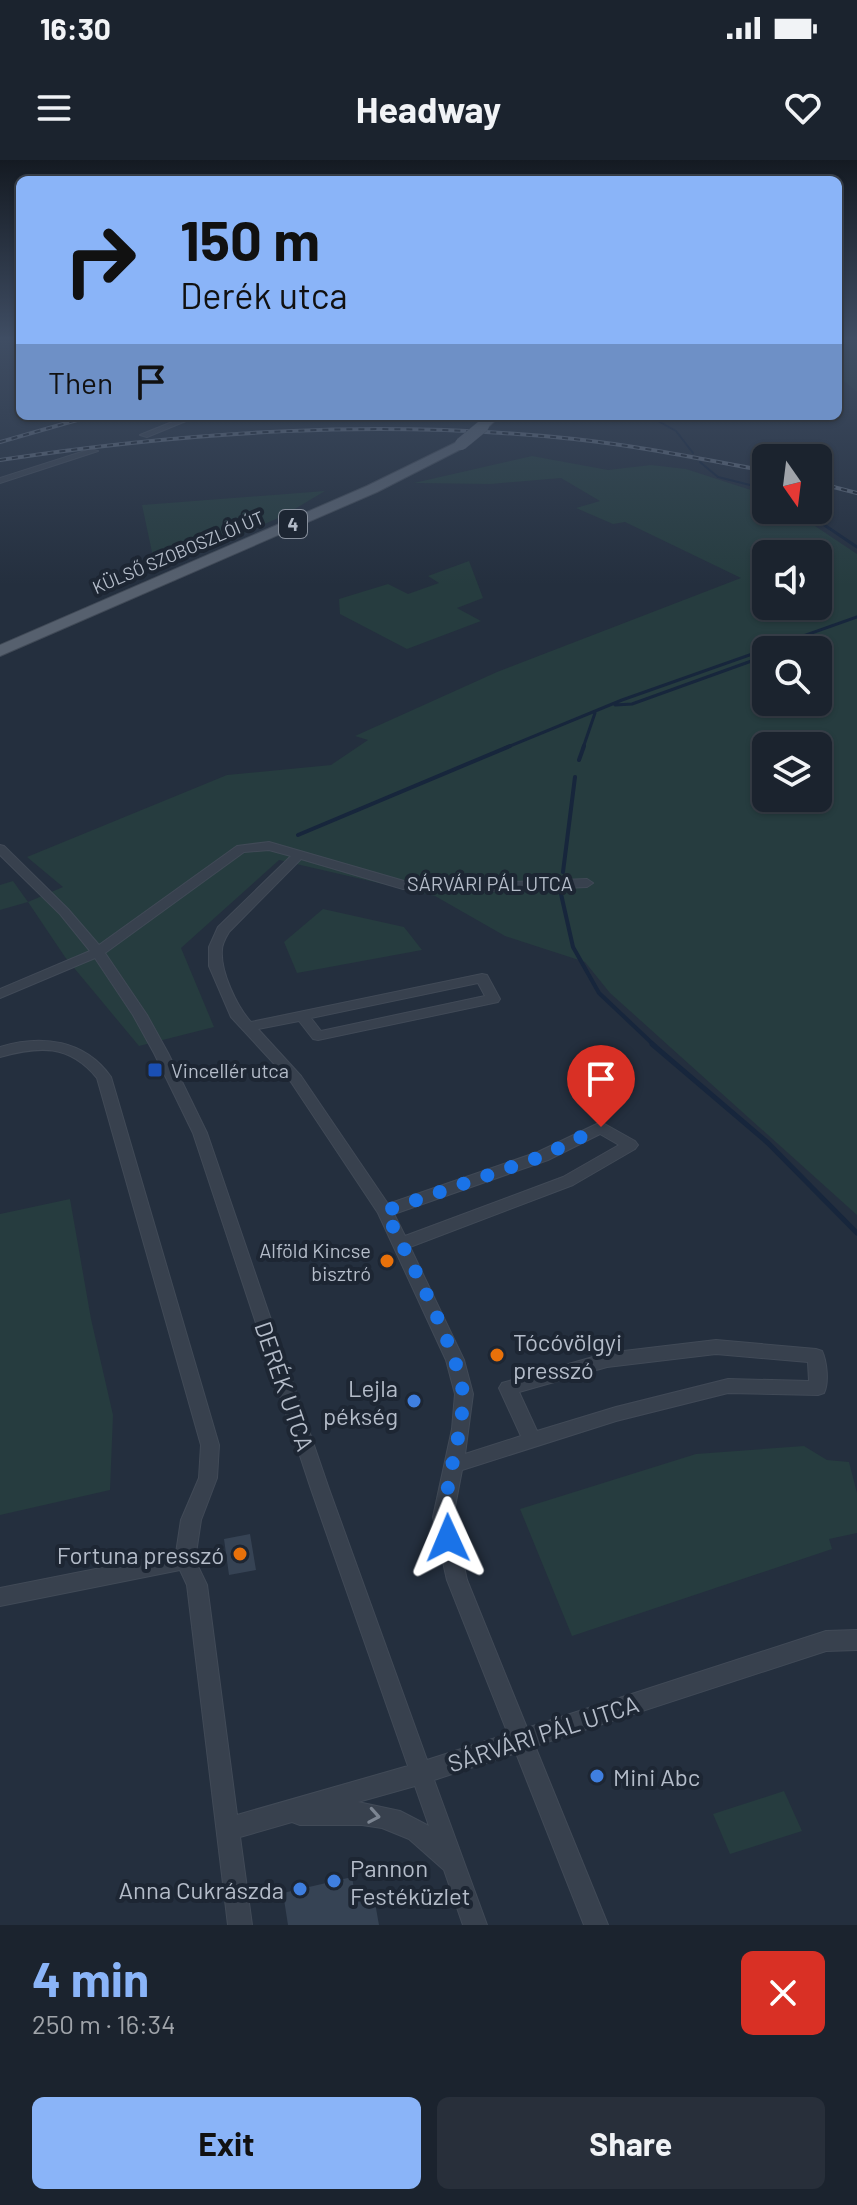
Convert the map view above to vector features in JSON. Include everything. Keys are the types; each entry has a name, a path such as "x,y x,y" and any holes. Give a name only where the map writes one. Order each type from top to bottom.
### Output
{"main road":[{"name":"KÜLSŐ SZOBOSZLÓI ÚT","path":"0,651 372,489 461,444 489,420"}],"street":[{"path":"144,435 183,420"},
{"path":"0,481 94,451"},
{"name":"SÁRVÁRI PÁL UTCA","path":"97,953 241,849 269,846 297,857 403,885 491,887 587,883"},
{"name":"DERÉK UTCA","path":"0,849 57,902 123,984 150,1028 200,1133 320,1489 475,1925"},
{"path":"297,857 223,930 215,947 216,966 236,1014 296,1079 385,1211 455,1360 464,1394 443,1517 457,1580 596,1925"},
{"path":"0,994 97,953"},
{"path":"249,1027 482,978 493,999 318,1036 302,1016"},
{"path":"0,1052 27,1044 60,1046 86,1057 104,1077 210,1445 208,1478 191,1520 185,1560 197,1585 240,1925"},
{"path":"385,1211 543,1156 601,1127 630,1145 568,1181 402,1244"},
{"path":"454,1465 532,1441 616,1414 728,1386 818,1388 816,1356 716,1347 607,1360 508,1388 532,1441"},
{"path":"0,1597 185,1560"},
{"name":"SÁRVÁRI PÁL UTCA","path":"228,1829 421,1773 826,1641 857,1640"},
{"path":"268,1817 350,1813 388,1818 420,1831 435,1843 455,1870"}],"green space":[{"path":"532,456 608,470 651,465 686,469 752,490 752,524 812,524 857,554 857,1215 610,993 585,962 505,936 435,896 279,860 181,948 214,1027 139,1046 65,957 28,902 63,887 27,857 227,775 331,765 368,740 355,736 497,672 741,578 625,522 613,524 576,508 600,501 561,478 491,484 414,483"},
{"path":"325,491 283,516 156,571 142,505"},
{"path":"469,561 483,598 457,608 481,621 407,649 340,614 339,599 388,584 408,594 439,583 428,576"},
{"path":"13,881 28,902 0,910 0,885"},
{"path":"323,909 404,927 422,950 297,973 284,942"},
{"path":"70,1199 91,1319 113,1415 110,1490 0,1515 0,1214"},
{"path":"804,1446 827,1460 849,1462 857,1493 857,1533 829,1539 832,1549 572,1636 520,1509 696,1454"},
{"path":"784,1791 802,1831 730,1854 713,1814"}],"building":[{"name":"Fortuna presszó","path":"250,1534 256,1570 229,1575 224,1539"},
{"path":"352,1877 356,1901 374,1897 379,1925 288,1925 283,1893"}],"waterway":[{"path":"657,420 676,431 693,453"},
{"path":"700,462 718,477 752,486"},
{"path":"823,524 857,547"},
{"path":"505,748 622,700 857,617"},
{"path":"615,705 632,704 752,661"},
{"path":"583,748 595,713"},
{"path":"298,835 510,746"},
{"path":"579,760 584,746"},
{"path":"563,872 575,777"},
{"path":"561,894 573,947 599,993 655,1046"},
{"path":"652,1044 768,1143 857,1233"}],"railway":[{"path":"0,442 76,420"},
{"path":"0,460 215,435 358,429 502,433 574,439 752,468"},
{"path":"832,487 857,493"}],"place":[{"name":"Vincellér utca","path":"155,1070"},
{"name":"Alföld Kincse bisztró","path":"387,1261"},
{"name":"Tócóvölgyi presszó","path":"497,1355"},
{"name":"Lejla pékség","path":"414,1401"},
{"name":"Fortuna presszó","path":"240,1554"},
{"name":"Mini Abc","path":"597,1776"},
{"name":"Pannon Festéküzlet","path":"334,1881"},
{"name":"Anna Cukrászda","path":"300,1889"}],"route":[{"path":"448,1538 443,1517 461,1429 464,1394 455,1360 385,1211 543,1156 601,1127"}]}
